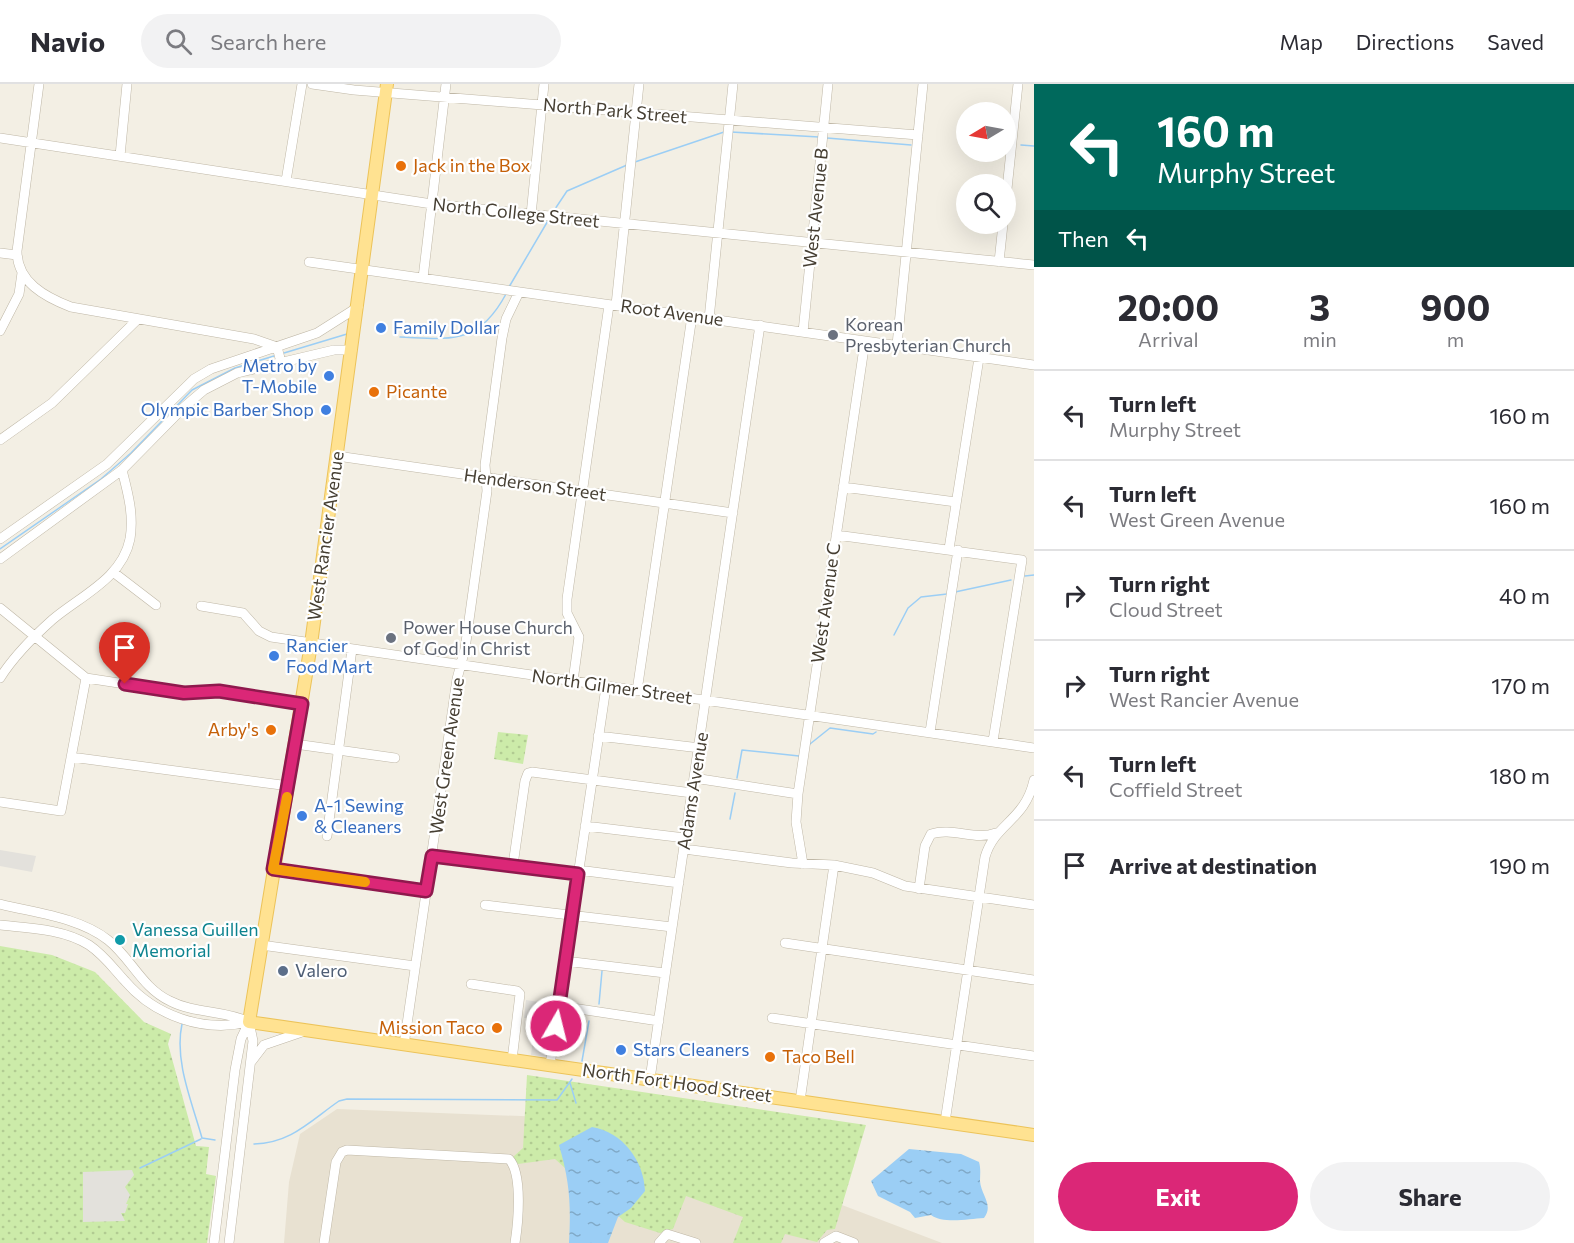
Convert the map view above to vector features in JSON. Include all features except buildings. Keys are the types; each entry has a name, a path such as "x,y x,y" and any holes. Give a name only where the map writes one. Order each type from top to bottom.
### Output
{"main road":[{"name":"West Rancier Avenue","path":"249,1022 311,644 387,88"},
{"name":"North Fort Hood Street","path":"249,1022 302,1032 650,1079 1034,1135"}],"street":[{"path":"0,331 19,294 22,273 17,255 39,84"},
{"path":"120,156 127,84"},
{"path":"286,181 302,84"},
{"name":"North Park Street","path":"312,84 387,88 444,98 636,112 729,123 918,135"},
{"path":"423,278 446,84"},
{"path":"534,215 544,84"},
{"path":"573,681 579,637 567,608 625,224 639,84"},
{"path":"710,319 733,84"},
{"name":"West Avenue B","path":"803,332 828,84"},
{"path":"897,345 923,84"},
{"path":"1009,174 1018,84"},
{"name":"North College Street","path":"0,138 432,204 1034,265"},
{"path":"999,262 1003,234"},
{"path":"0,253 17,255"},
{"name":"Root Avenue","path":"309,262 1034,365"},
{"path":"22,273 40,292 54,301 81,310 254,339 277,347"},
{"name":"West Green Avenue","path":"404,1045 460,665 465,649 502,338 516,291"},
{"path":"0,539 107,464 194,379 211,369 317,333 358,307"},
{"path":"637,691 692,316"},
{"path":"0,440 52,404 137,320"},
{"name":"Adams Avenue","path":"650,1079 760,325"},
{"name":"West Avenue C","path":"803,864 796,829 798,794 865,341"},
{"path":"277,347 281,362"},
{"path":"0,559 122,471 184,406 204,390 237,373 334,350 352,350"},
{"path":"930,732 952,593 956,502 979,358"},
{"name":"Henderson Street","path":"337,456 733,513"},
{"path":"0,678 34,637 52,620 113,572 127,549 130,537 131,505 122,471"},
{"path":"843,487 956,502"},
{"path":"836,534 1022,560 993,741"},
{"path":"113,572 156,605"},
{"name":"North Gilmer Street","path":"201,606 243,613 265,635 311,644 1034,748"},
{"path":"0,608 86,678 184,693 219,691 302,704"},
{"path":"327,836 352,649"},
{"path":"0,802 61,811 86,678"},
{"path":"550,1065 606,687"},
{"path":"598,736 700,748"},
{"path":"295,744 395,758"},
{"path":"71,757 289,786"},
{"path":"513,865 528,773 539,771 692,793"},
{"path":"694,778 798,794"},
{"path":"945,1122 978,897 988,847 1028,801 1034,780"},
{"path":"585,826 685,838"},
{"path":"919,889 925,846 931,834 939,831 984,837 999,832"},
{"path":"684,849 803,864 834,865 873,873 896,883 919,889 1034,905"},
{"path":"432,856 679,883"},
{"path":"800,1101 834,865"},
{"path":"273,869 426,891"},
{"name":"North Fort Hood Street","path":"0,904 75,923 108,940 155,992 170,1002 233,1014 249,1022"},
{"path":"484,905 672,927"},
{"name":"North Fort Hood Street","path":"0,925 74,937 99,952 140,996 175,1018 231,1026 249,1022"},
{"path":"785,943 1034,980"},
{"path":"261,945 415,966"},
{"path":"565,962 665,973"},
{"path":"471,984 517,991 520,994 512,1060"},
{"path":"559,1006 659,1021"},
{"path":"772,1018 1034,1056"},
{"path":"229,1243 253,1041 249,1022"},
{"path":"214,1243 235,1070 241,1039 249,1022"},
{"path":"251,1062 264,1045 302,1032"},
{"path":"324,1243 336,1162 342,1152 347,1150 509,1159 513,1165 519,1211 516,1243"},
{"path":"659,1243 668,1233 696,1243"},
{"path":"824,1243 831,1236 836,1236 854,1243"}],"shaded area":[{"path":"0,850 36,856 32,872 0,866"},
{"path":"526,1000 552,1004 547,1057 531,1055 533,1039 538,1036 541,1016 529,1013 528,1018 524,1018"},
{"path":"337,1109 572,1118 807,1222 842,1205 942,1243 284,1243 289,1182 300,1134"},
{"path":"132,1170 134,1175 125,1187 130,1195 126,1204 128,1204 125,1213 121,1213 125,1221 83,1222 83,1172"}],"green space":[{"path":"498,732 528,735 523,764 494,759"},
{"path":"0,946 52,955 95,972 144,1022 171,1034 168,1044 196,1146 209,1147 206,1174 216,1176 207,1243 0,1243"},
{"path":"527,1075 866,1125 835,1229 827,1230 817,1242 785,1234 781,1243 733,1243 743,1217 686,1196 673,1229 660,1233 625,1222 555,1159 518,1164 513,1157 523,1148"}],"water":[{"path":"592,1127 613,1135 630,1150 641,1169 645,1191 631,1208 618,1217 608,1243 569,1243 569,1194 559,1145"},
{"path":"909,1149 961,1154 979,1162 980,1181 988,1209 984,1218 949,1220 931,1215 915,1218 910,1212 878,1196 871,1181"}],"waterway":[{"path":"635,162 724,132"},
{"path":"731,132 819,137"},
{"path":"827,138 911,145"},
{"path":"1021,145 1034,146"},
{"path":"553,212 567,191 627,165"},
{"path":"509,287 549,219"},
{"path":"400,337 461,336 485,323 506,294"},
{"path":"284,353 347,334"},
{"path":"0,549 101,479 131,453 192,390 235,368 274,356"},
{"path":"1025,576 1034,575"},
{"path":"955,592 1011,580"},
{"path":"894,635 908,608 921,597 947,594"},
{"path":"810,744 830,728 873,734 876,732"},
{"path":"737,778 742,750 799,756"},
{"path":"730,819 735,793"},
{"path":"599,1004 602,971"},
{"path":"582,1061 589,1021"},
{"path":"182,1024 180,1052 189,1096 202,1138 215,1140"},
{"path":"254,1144 267,1143 290,1135 339,1101 347,1099 557,1100 572,1079"},
{"path":"570,1083 576,1103"},
{"path":"140,1168 201,1139"}],"slow traffic":[{"path":"287,797 273,869 365,882"}],"place":[{"name":"Jack in the Box","path":"401,166"},
{"name":"Family Dollar","path":"381,328"},
{"name":"Korean Presbyterian Church","path":"833,335"},
{"name":"Metro by T-Mobile","path":"329,376"},
{"name":"Picante","path":"374,392"},
{"name":"Olympic Barber Shop","path":"326,410"},
{"name":"Power House Church of God in Christ","path":"391,638"},
{"name":"Rancier Food Mart","path":"274,656"},
{"name":"Arby's","path":"271,730"},
{"name":"A-1 Sewing & Cleaners","path":"302,816"},
{"name":"Vanessa Guillen Memorial","path":"120,940"},
{"name":"Valero","path":"283,971"},
{"name":"Mission Taco","path":"497,1028"},
{"name":"Stars Cleaners","path":"621,1050"},
{"name":"Taco Bell","path":"770,1057"}],"route":[{"path":"125,684 184,693 219,691 302,704 273,869 426,891 432,856 578,874 556,1026"}]}
